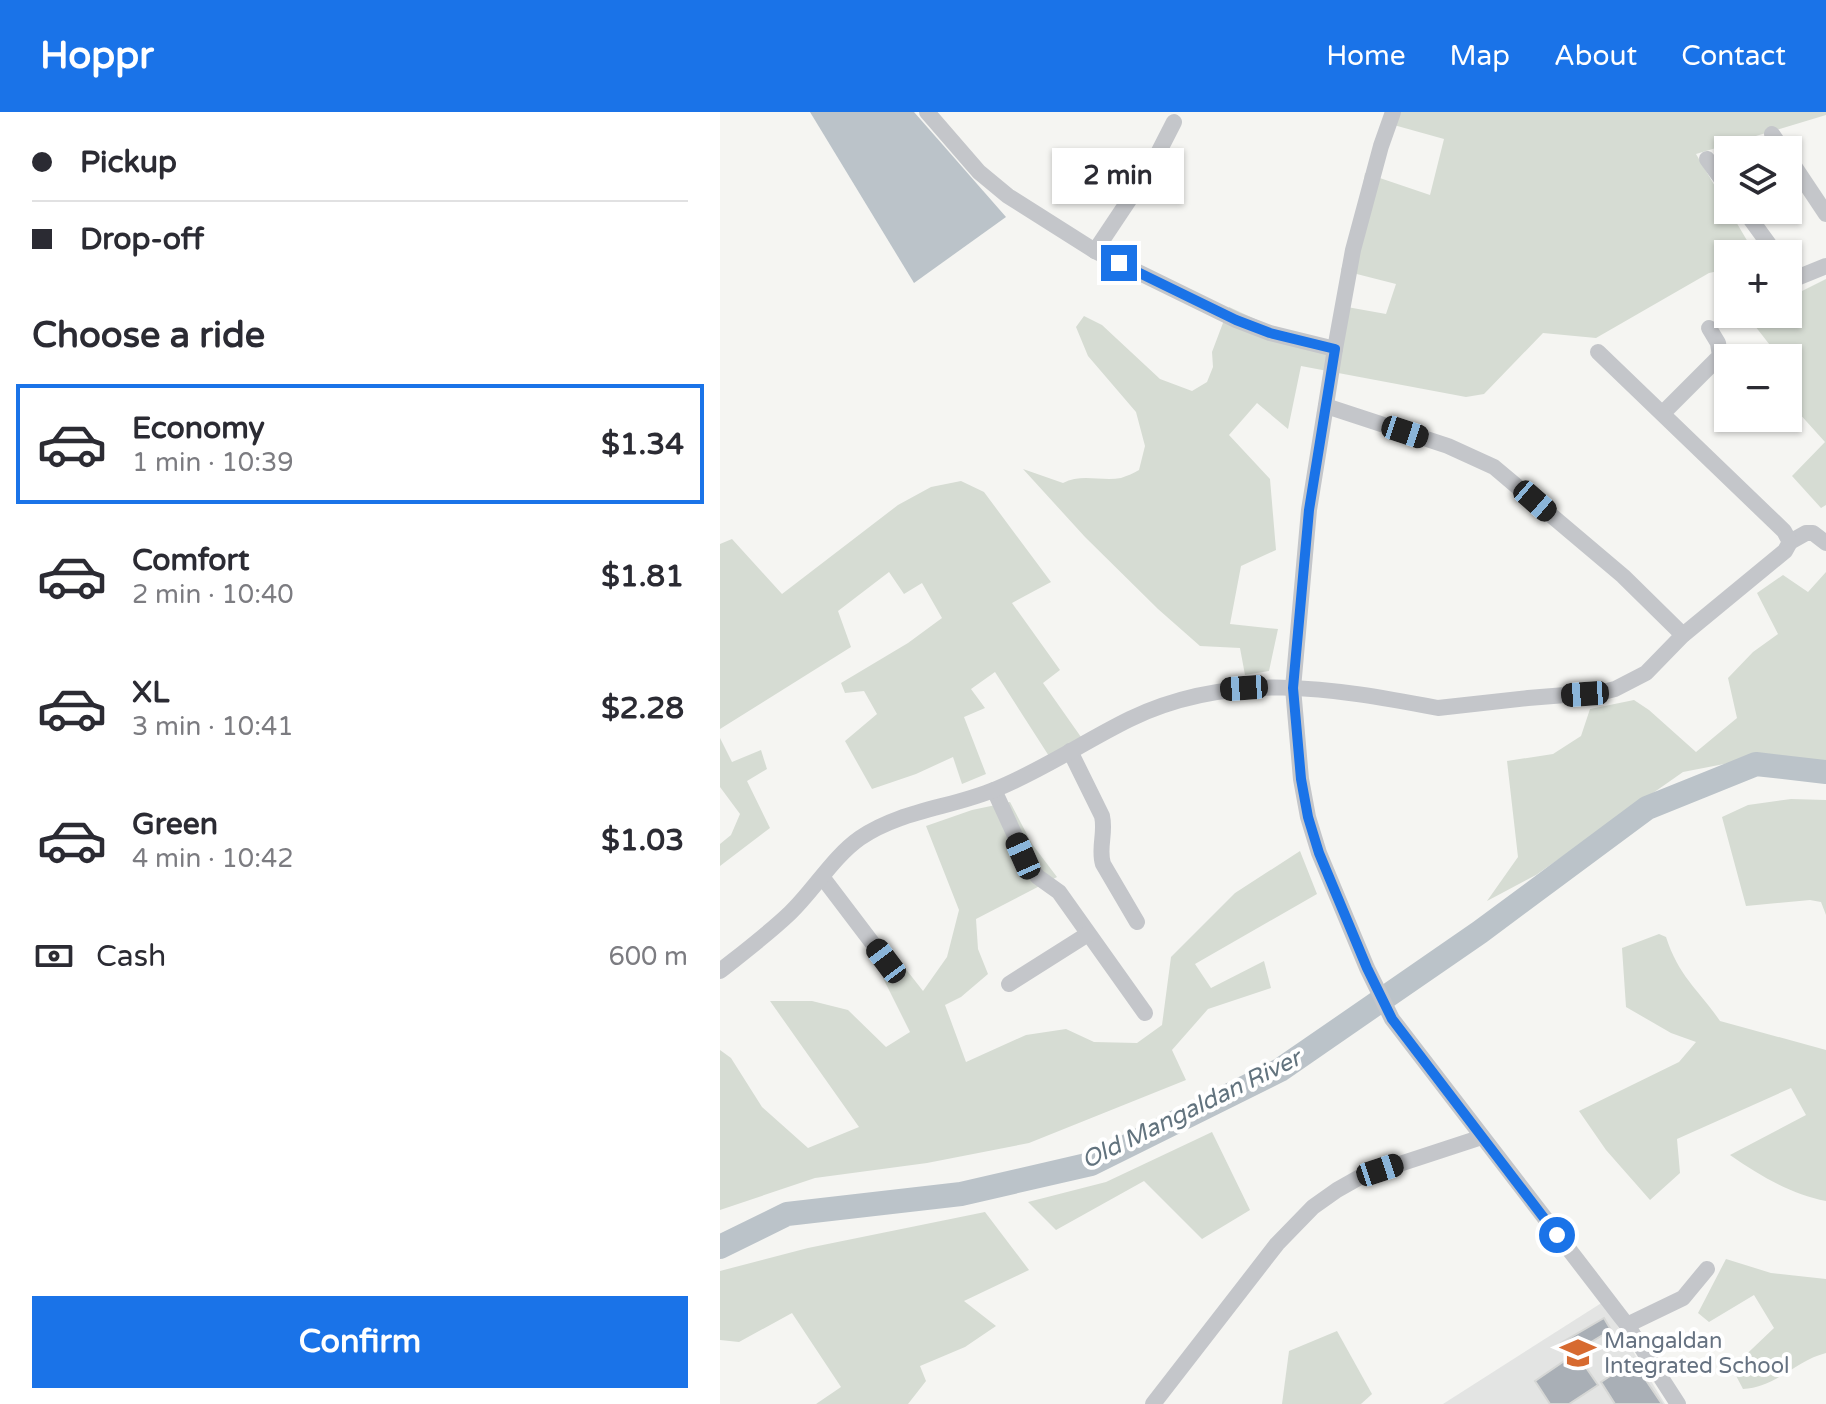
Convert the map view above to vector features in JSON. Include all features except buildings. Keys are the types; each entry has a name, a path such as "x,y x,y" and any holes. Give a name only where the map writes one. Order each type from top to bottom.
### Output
{"street":[{"path":"927,112 979,172 1008,196 1095,251 1236,320 1270,333 1335,349"},
{"path":"1393,112 1353,250 1309,510 1293,688 1301,779 1308,817 1319,853 1392,1019 1627,1325 1678,1404"},
{"path":"1095,251 1151,167 1174,122"},
{"path":"1707,159 1714,169"},
{"path":"1802,178 1826,214"},
{"path":"1802,276 1826,266"},
{"path":"1663,413 1717,362 1720,349 1709,328"},
{"path":"1598,352 1784,531 1790,542"},
{"path":"1326,406 1448,446 1494,467 1623,576 1683,635"},
{"path":"720,971 790,913 857,841 877,828 905,816 994,790 1129,719 1190,696 1232,689 1293,688 1369,694 1438,708 1603,692 1646,673 1683,635 1785,551 1790,542 1806,533 1813,533 1826,543"},
{"path":"1070,751 1102,816 1104,825 1100,857 1137,922"},
{"path":"994,790 1029,866 1038,877 1059,892 1145,1013"},
{"path":"823,878 886,961"},
{"path":"1009,984 1088,934"},
{"path":"1153,1404 1277,1244 1313,1207 1360,1177 1482,1137"},
{"path":"1627,1325 1683,1298 1707,1269"}],"shaded area":[{"path":"810,112 914,112 1006,217 914,283"},
{"path":"1388,112 1826,112 1826,115 1756,136 1714,136 1714,149 1696,154 1714,185 1714,224 1737,224 1747,240 1714,240 1714,272 1596,338 1543,333 1484,394 1466,397 1301,366 1288,429 1257,403 1229,435 1270,479 1276,550 1241,566 1230,624 1278,629 1269,671 1245,675 1240,648 1200,646 1085,537 1023,469 1063,483 1085,478 1121,478 1139,470 1145,446 1136,412 1088,356 1076,327 1084,316 1102,325 1160,379 1192,391 1207,382 1213,367 1212,352 1229,307 1266,324 1330,343 1336,305 1386,314 1396,284 1341,270 1357,221 1365,173 1430,195 1444,139 1383,122"},
{"path":"1826,279 1826,505 1821,508 1792,476 1825,442 1802,417 1802,344 1769,344 1757,328 1802,328 1802,291"},
{"path":"961,481 984,492 1051,582 1012,603 1060,670 1043,683 1088,747 1056,767 995,672 971,689 985,708 964,717 986,774 962,784 953,757 872,789 845,741 877,714 864,691 845,693 841,683 908,643 942,618 922,583 904,594 889,572 838,611 851,647 720,729 720,544 732,539 782,594 898,505 931,487"},
{"path":"1826,572 1826,764 1760,757 1683,772 1536,875 1487,901 1518,857 1507,761 1553,754 1581,736 1590,709 1634,700 1696,752 1737,718 1728,678 1753,652 1778,634 1757,593 1783,575 1808,592"},
{"path":"720,738 732,762 761,750 767,769 747,781 770,828 720,866 720,844 731,835 740,814 720,787"},
{"path":"1791,799 1826,800 1826,915 1821,902 1810,900 1746,906 1722,817 1748,805"},
{"path":"1010,802 1032,844 1057,877 976,919 978,949 988,974 961,997 945,1005 966,1062 1026,1035 1066,1029 1094,1042 1137,1043 1162,1025 1171,957 1235,893 1300,851 1317,894 1195,964 1211,988 1264,961 1271,988 1208,1009 1172,1050 1186,1080 1029,1143 927,1163 815,1178 720,1210 720,1050 731,1058 762,1107 808,1148 859,1127 770,1001 812,1001 848,1010 886,1047 910,1032 883,978 905,968 923,991 947,957 959,910 926,826 972,810"},
{"path":"1659,934 1666,937 1683,973 1720,1021 1826,1050 1826,1201 1775,1183 1730,1155 1806,1115 1791,1088 1677,1139 1680,1173 1650,1200 1606,1150 1579,1111 1679,1062 1696,1042 1671,1033 1626,1007 1622,948"},
{"path":"1212,1132 1250,1210 1202,1239 1144,1181 1056,1230 1028,1202 1106,1182"},
{"path":"985,1212 1029,1270 964,1301 996,1326 965,1347 920,1366 926,1381 908,1404 816,1404 841,1387 792,1313 739,1342 720,1340 720,1271 808,1248"},
{"path":"1726,1259 1771,1273 1826,1279 1826,1353 1765,1384 1743,1389 1732,1368 1774,1328 1754,1295 1709,1322 1698,1313"},
{"name":"Mangaldan Integrated School","path":"1603,1302 1665,1404 1443,1404"},
{"path":"1337,1331 1372,1394 1361,1404 1282,1404 1289,1351"}],"waterway":[{"name":"Old Mangaldan River","path":"720,1247 787,1214 961,1194 1091,1164 1280,1070 1480,932 1647,808 1756,764 1826,772"}],"place":[{"name":"Mangaldan Integrated School","path":"1578,1353"}],"route":[{"path":"1119,263 1236,320 1270,333 1335,349 1309,510 1293,688 1301,779 1308,817 1319,853 1392,1019 1557,1235"}]}
